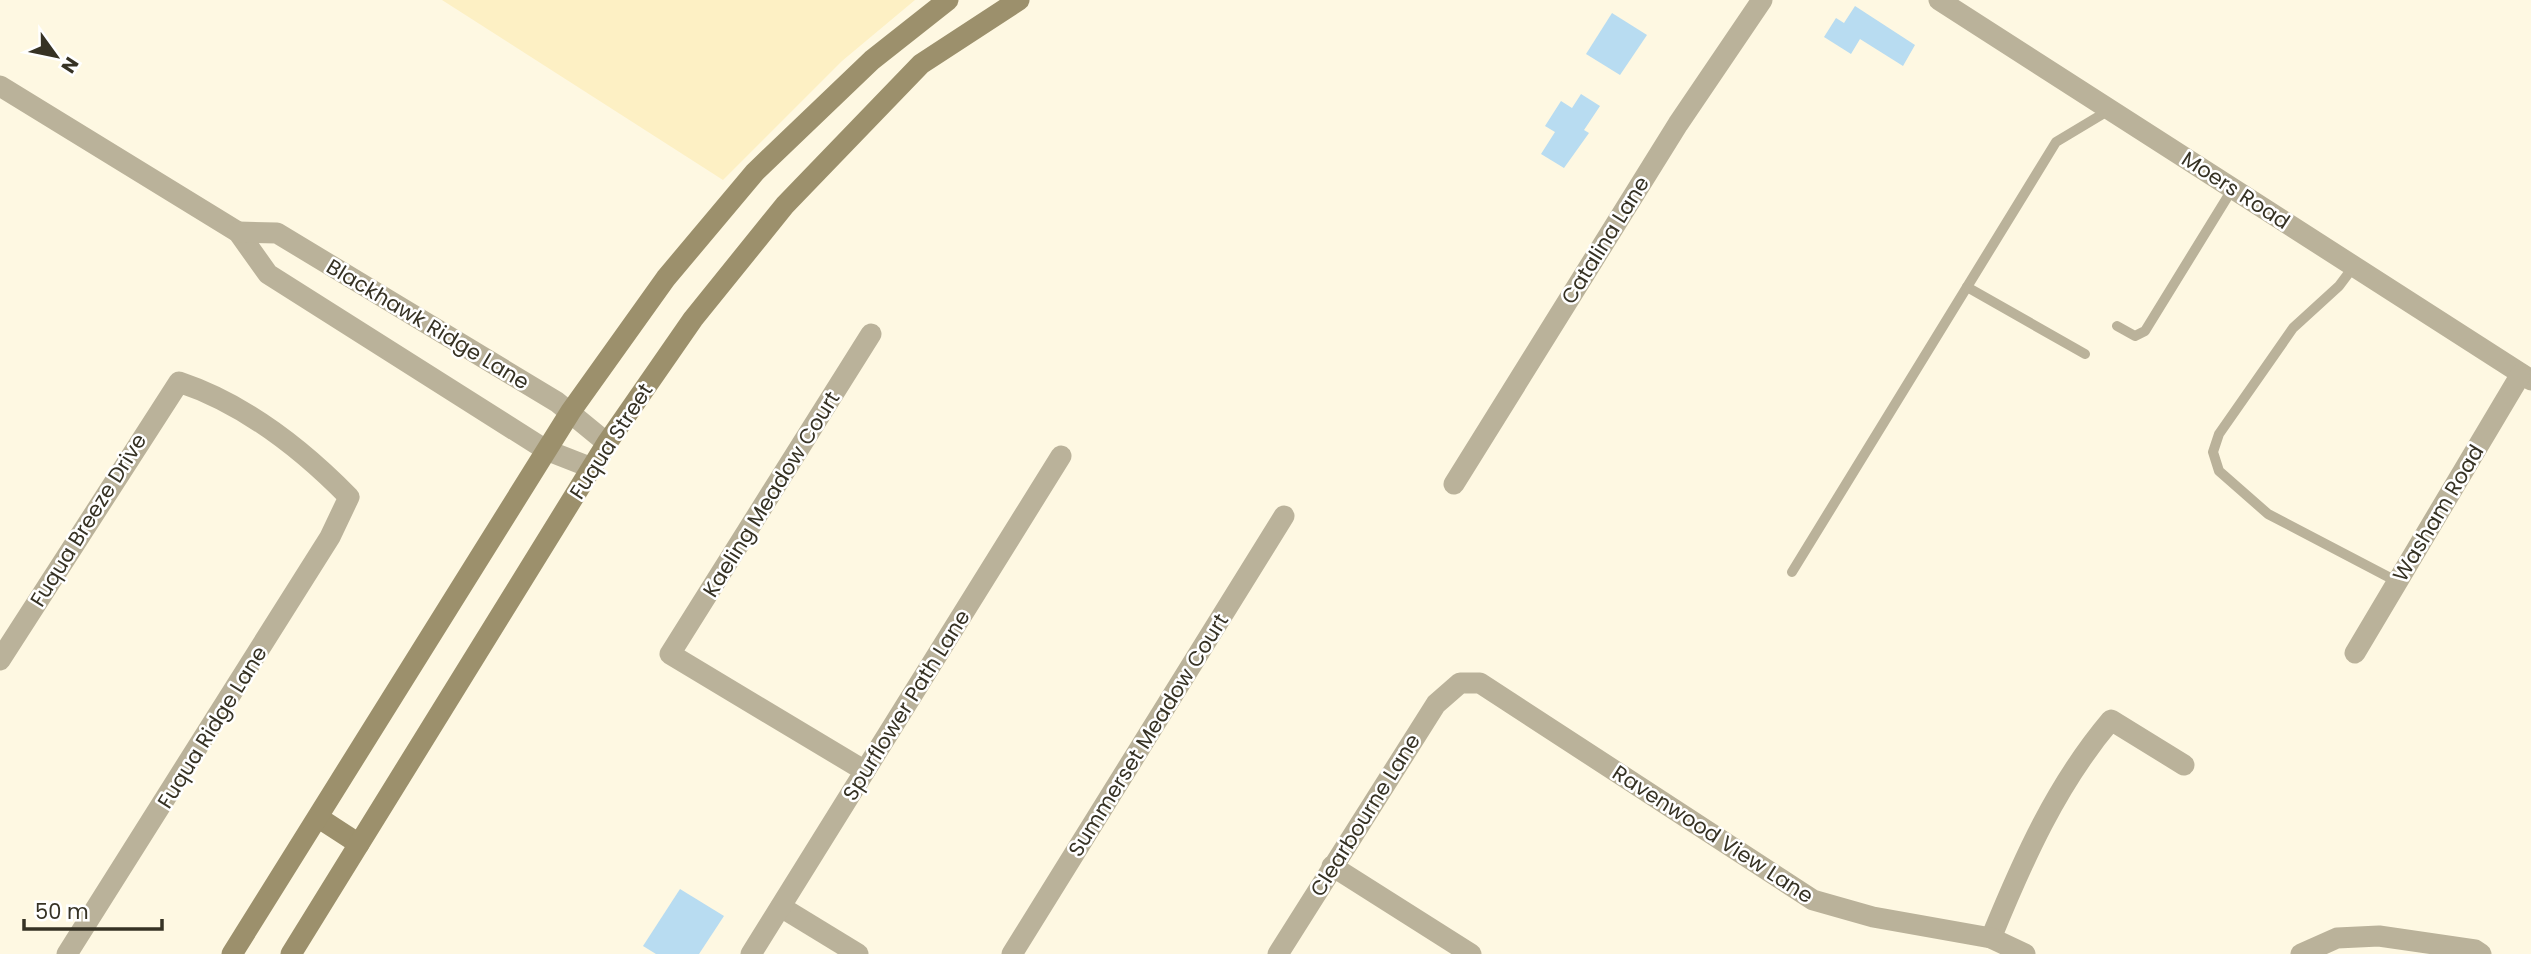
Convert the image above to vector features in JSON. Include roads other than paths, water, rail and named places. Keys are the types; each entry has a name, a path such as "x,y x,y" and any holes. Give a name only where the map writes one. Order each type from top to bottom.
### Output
{"main road":[{"path":"232,954 571,411 666,278 755,172 872,60 948,0"},
{"name":"Fuqua Street","path":"291,954 607,443 694,319 785,205 921,64 1019,0"},
{"path":"319,818 359,844"}],"street":[{"name":"Catalina Lane","path":"1454,484 1678,124 1762,0"},
{"name":"Moers Road","path":"1940,0 2526,377"},
{"name":"Blackhawk Ridge Lane","path":"0,86 238,232 268,274 546,450 592,468"},
{"name":"Blackhawk Ridge Lane","path":"238,232 277,233 571,411 607,443"},
{"name":"Kaeling Meadow Court","path":"865,771 670,654 872,334"},
{"name":"Washam Road","path":"2355,653 2526,377"},
{"name":"Fuqua Breeze Drive","path":"0,660 179,382 225,400 309,456 349,497"},
{"name":"Spurflower Path Lane","path":"751,954 1061,456"},
{"name":"Fuqua Ridge Lane","path":"67,954 323,549 349,497"},
{"name":"Summerset Meadow Court","path":"1012,954 1284,516"},
{"name":"Clearbourne Lane","path":"1278,954 1436,704 1460,683"},
{"name":"Ravenwood View Lane","path":"1460,683 1480,683 1813,901 1873,917 1991,938 2025,954"},
{"path":"1991,938 2044,816 2084,752 2111,720 2183,765"},
{"path":"1332,866 1471,954"},
{"path":"781,907 858,954"},
{"path":"2301,954 2337,938 2379,936 2450,946 2481,954"}],"lane":[{"path":"1792,572 2056,142 2111,109"},
{"path":"2117,326 2136,336 2145,331 2233,188"},
{"path":"2354,266 2339,286 2293,328 2219,434 2213,452 2219,471 2268,514 2398,582"},
{"path":"1967,287 2085,354"}]}
